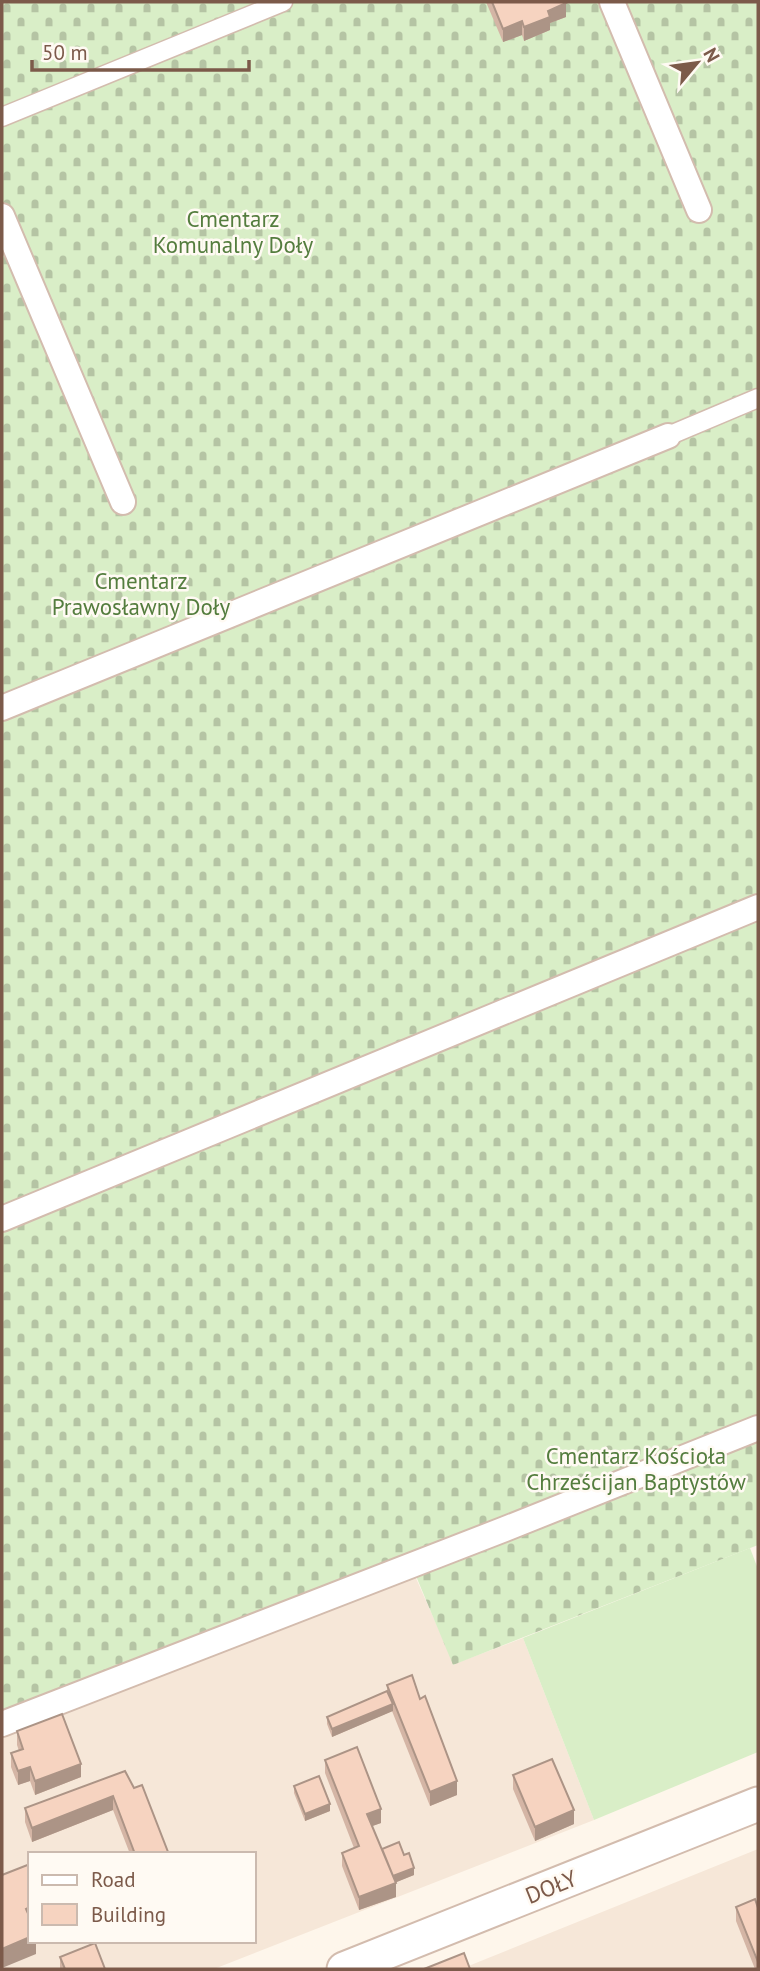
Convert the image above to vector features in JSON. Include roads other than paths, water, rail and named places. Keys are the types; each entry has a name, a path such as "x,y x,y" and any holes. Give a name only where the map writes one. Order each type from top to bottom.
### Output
{"street":[{"path":"612,2 699,210"},
{"path":"2,216 123,502"},
{"path":"2,708 668,436"},
{"path":"2,1219 758,907"},
{"path":"2,1724 758,1428"},
{"name":"DOŁY","path":"344,1969 758,1804"}],"lane":[{"path":"2,117 282,2"},
{"path":"668,436 758,398"}],"park label":[{"name":"Cmentarz Komunalny Doły","path":"233,232"},
{"name":"Cmentarz Prawosławny Doły","path":"141,594"},
{"name":"Cmentarz Kościoła Chrześcijan Baptystów","path":"636,1469"}]}
